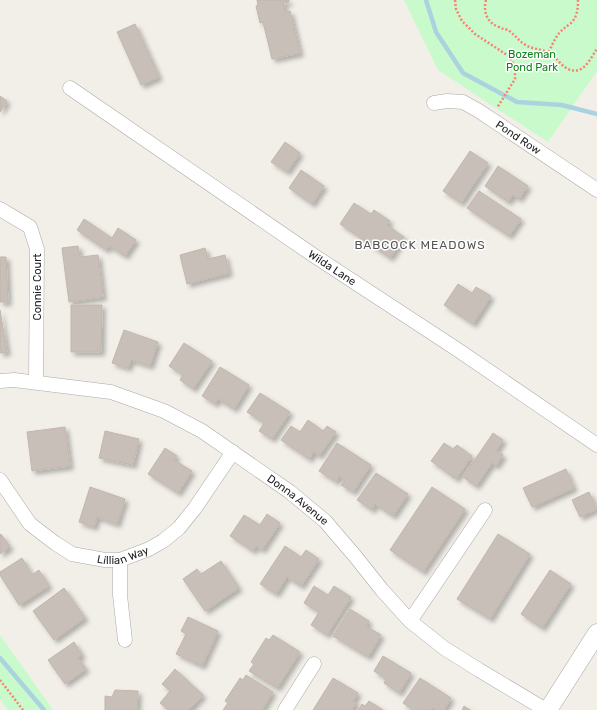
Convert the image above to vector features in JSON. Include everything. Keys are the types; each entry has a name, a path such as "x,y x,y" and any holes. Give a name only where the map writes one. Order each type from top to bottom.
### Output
{"street":[{"name":"Wilda Lane","path":"70,88 313,255 458,350 597,445"},
{"name":"Pond Row","path":"434,103 447,101 463,102 485,114 597,190"},
{"name":"Connie Court","path":"0,209 30,227 37,249 36,382"},
{"name":"Donna Avenue","path":"0,381 14,380 36,382 111,392 164,411 202,431 290,492 325,521 356,556 382,590 410,621 444,648 547,710"},
{"name":"Lillian Way","path":"0,480 30,524 55,543 72,554 105,560 120,560 163,542 179,528 196,508 233,452"},
{"path":"410,621 485,510"},
{"path":"120,560 120,595 125,640"},
{"path":"547,710 597,633"},
{"path":"284,710 314,664"}],"path":[{"path":"455,0 456,9 462,21 475,34 510,57 515,68 515,79 503,99"},
{"path":"486,0 484,11 486,17 492,24 500,28 507,29 525,45 549,52 560,64 566,67 574,70 580,69 586,65 597,49"},
{"path":"549,52 561,31 572,22 575,17 578,8 578,0"},
{"path":"0,680 23,710"}],"green space":[{"name":"Bozeman Pond Park","path":"404,0 597,0 597,71 548,142 438,70"},
{"path":"0,635 53,710 8,710 0,699"}],"building":[{"path":"257,0 289,0 289,2 283,3 285,12 290,11 300,53 272,59 263,22 260,23 256,6 258,5"},
{"path":"135,24 159,77 141,85 117,32"},
{"path":"0,96 7,101 0,112"},
{"path":"285,142 300,153 287,172 271,162"},
{"path":"470,151 488,163 461,203 443,191"},
{"path":"498,166 528,186 519,199 513,195 508,202 485,186"},
{"path":"301,170 324,186 312,204 289,188"},
{"path":"479,191 521,219 509,236 467,208"},
{"path":"354,203 371,214 374,210 390,221 387,225 404,237 390,258 340,224"},
{"path":"84,219 112,238 118,228 136,240 125,256 109,246 106,250 77,230"},
{"path":"78,246 80,257 98,255 103,297 69,302 62,248"},
{"path":"205,248 208,259 225,255 229,273 187,284 180,255"},
{"path":"0,257 6,257 8,302 0,302"},
{"path":"458,284 472,293 476,287 491,296 473,324 444,305"},
{"path":"71,305 102,305 101,352 71,352"},
{"path":"0,310 7,352 0,353"},
{"path":"124,330 158,342 150,366 131,360 128,368 112,363"},
{"path":"184,343 212,361 193,389 180,380 183,375 169,366"},
{"path":"220,367 249,385 234,409 218,399 215,404 202,396"},
{"path":"260,393 290,412 272,439 259,431 264,423 247,412"},
{"path":"308,420 323,431 327,426 336,432 319,456 314,452 309,459 281,440 291,426 300,432"},
{"path":"65,427 70,466 32,471 27,432"},
{"path":"105,431 139,439 133,465 99,458"},
{"path":"493,433 503,440 496,451 503,455 496,466 492,463 476,486 463,477"},
{"path":"337,443 371,465 353,492 341,485 345,480 339,476 336,482 319,471"},
{"path":"444,443 453,449 457,445 472,456 456,479 431,461"},
{"path":"165,448 177,456 174,460 192,471 178,493 148,474"},
{"path":"566,469 574,488 532,507 523,488"},
{"path":"376,473 408,494 393,516 375,504 372,510 357,500"},
{"path":"90,487 125,499 117,524 97,517 94,527 79,522"},
{"path":"432,487 465,509 423,572 390,550"},
{"path":"589,492 597,509 580,517 572,500"},
{"path":"267,514 280,523 262,550 256,546 253,551 230,536 244,515 260,525"},
{"path":"1,534 10,547 0,554 0,535"},
{"path":"498,534 530,554 490,619 457,599"},
{"path":"285,546 301,557 306,550 319,559 301,586 287,577 276,594 260,584"},
{"path":"22,558 32,575 39,570 49,586 19,605 0,575 0,572"},
{"path":"221,561 239,588 205,611 183,579 197,569 201,574"},
{"path":"550,570 571,584 542,628 521,614"},
{"path":"314,586 328,595 334,586 351,597 327,635 311,625 319,612 304,603"},
{"path":"64,588 85,618 54,640 33,611"},
{"path":"350,609 369,621 366,626 381,635 368,657 333,636"},
{"path":"188,617 218,631 202,666 176,654 186,634 181,631"},
{"path":"273,635 300,652 277,688 249,671 254,664 251,662 266,638 269,640"},
{"path":"74,642 82,655 78,658 86,669 65,684 48,660"},
{"path":"383,656 411,673 399,693 384,683 386,679 374,671"},
{"path":"175,669 203,695 189,710 168,710 160,703 170,691 162,684"},
{"path":"246,675 273,692 262,710 223,710 228,703 225,701 240,678 243,680"},
{"path":"333,678 358,693 353,701 356,703 352,710 313,710"},
{"path":"420,678 451,698 444,710 436,710 433,708 431,710 413,710 403,703"},
{"path":"115,690 138,691 137,710 105,710 105,696 112,697"},
{"path":"369,701 383,710 358,710 362,704 365,706"},
{"path":"464,706 470,710 462,710"}],"waterway":[{"path":"426,0 436,32 463,73 517,102 562,105 597,114"},
{"path":"0,658 44,710"}],"district":[{"name":"BABCOCK MEADOWS","path":"420,245"}]}
